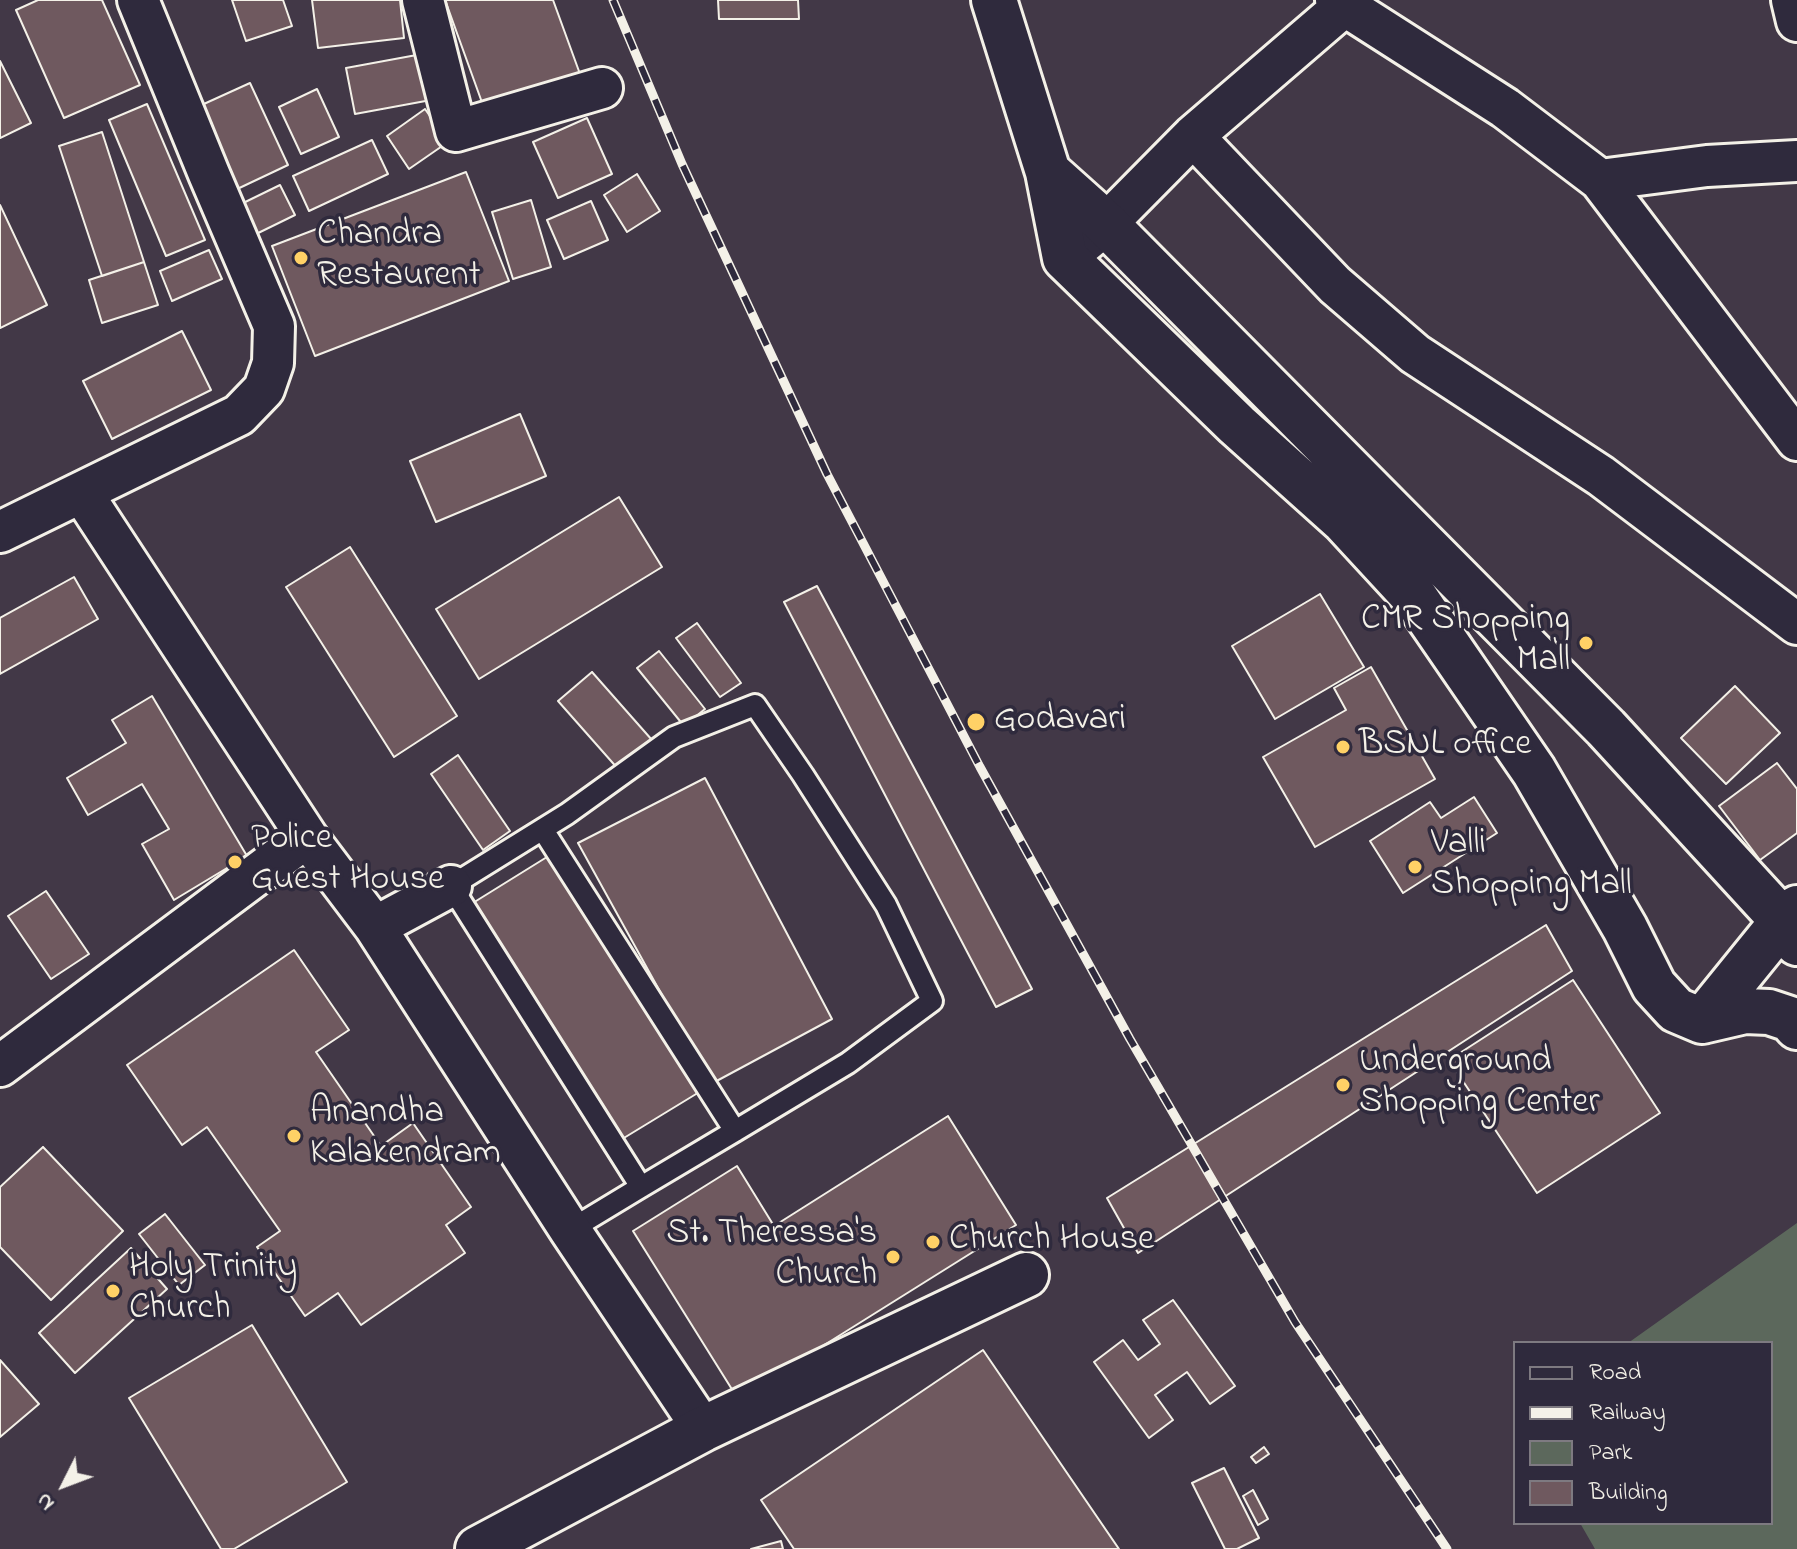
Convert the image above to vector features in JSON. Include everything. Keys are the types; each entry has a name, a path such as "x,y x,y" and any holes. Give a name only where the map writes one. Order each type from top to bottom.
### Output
{"street":[{"path":"0,532 239,415 264,389 273,363 274,326 138,0"},
{"path":"423,0 456,131 602,88"},
{"path":"994,0 1048,172 1065,258 1237,425 1345,522 1416,599 1534,771 1625,928 1654,986 1676,1010 1702,1021 1745,1011 1769,1012 1790,1019 1797,1027"},
{"path":"1792,0 1797,21"},
{"path":"1065,258 1106,224 1193,136 1340,3 1505,108 1600,180 1797,440"},
{"path":"1193,136 1335,285 1415,354 1601,476 1797,624"},
{"path":"1600,180 1707,166 1797,161"},
{"path":"1048,172 1106,224 1606,728 1792,924 1702,1021"},
{"path":"82,493 307,837 375,927 570,1230 703,1429"},
{"path":"0,1066 307,837"},
{"path":"375,927 451,886"},
{"path":"478,1549 703,1429 1026,1275"}],"lane":[{"path":"570,1230 848,1063 932,1001 886,905 755,705 674,737 567,814 451,886 641,1187"},
{"path":"543,830 735,1131"}],"green space":[{"path":"1797,1223 1797,1549 1595,1549 1581,1525 1773,1525 1773,1341 1631,1341"}],"building":[{"path":"38,0 102,0 140,85 64,118 16,10"},
{"path":"232,0 283,0 292,26 246,41"},
{"path":"312,0 400,0 404,38 318,48"},
{"path":"445,0 553,0 580,74 484,108"},
{"path":"718,0 798,0 799,19 719,19"},
{"path":"422,54 431,100 355,114 346,68"},
{"path":"0,61 31,123 0,138"},
{"path":"250,83 288,165 233,191 195,108"},
{"path":"317,89 339,137 301,154 279,107"},
{"path":"147,104 205,240 166,256 109,120"},
{"path":"425,109 448,142 409,169 387,136"},
{"path":"587,118 612,174 558,198 533,142"},
{"path":"102,132 144,262 102,276 59,146"},
{"path":"372,140 388,174 309,211 293,176"},
{"path":"466,172 509,281 315,356 272,246"},
{"path":"637,174 660,211 627,232 604,195"},
{"path":"280,185 295,215 248,238 233,208"},
{"path":"531,200 551,267 513,279 492,212"},
{"path":"591,201 608,240 564,259 547,220"},
{"path":"0,205 47,305 0,328"},
{"path":"209,250 222,279 172,301 160,271"},
{"path":"144,262 158,305 102,323 89,280"},
{"path":"182,331 211,390 112,439 83,381"},
{"path":"520,414 546,476 436,522 410,461"},
{"path":"619,497 662,567 479,679 436,609"},
{"path":"350,547 457,716 394,757 286,587"},
{"path":"74,577 98,619 0,674 0,618"},
{"path":"817,586 1032,989 996,1007 784,602"},
{"path":"1320,594 1364,667 1275,719 1232,646"},
{"path":"697,623 741,683 720,697 676,638"},
{"path":"659,651 705,709 684,726 637,668"},
{"path":"1371,667 1435,779 1315,847 1263,757 1346,710 1334,688"},
{"path":"592,672 652,740 619,770 558,701"},
{"path":"1735,686 1780,733 1726,784 1681,738"},
{"path":"152,696 247,856 174,900 142,844 169,829 142,784 88,815 67,778 126,743 112,720"},
{"path":"458,755 510,831 483,850 431,774"},
{"path":"1777,763 1797,789 1797,833 1760,860 1719,806"},
{"path":"705,778 832,1019 711,1084 578,843"},
{"name":"Valli Shopping Mall","path":"1474,797 1497,833 1403,893 1370,841 1430,802 1441,818"},
{"path":"555,852 701,1091 614,1144 468,906"},
{"path":"46,891 89,954 51,979 8,916"},
{"name":"Underground Shopping Center","path":"1546,925 1572,971 1138,1253 1107,1198"},
{"name":"Anandha Kalakendram","path":"294,950 349,1030 316,1052 381,1146 413,1123 471,1207 446,1225 465,1253 361,1325 338,1293 305,1316 257,1247 280,1231 207,1127 182,1145 127,1065"},
{"path":"1573,980 1660,1113 1537,1193 1449,1060"},
{"path":"948,1116 1016,1225 738,1399 633,1231 737,1166 774,1226"},
{"path":"43,1147 123,1231 51,1300 0,1247 0,1187"},
{"path":"165,1214 205,1265 179,1285 139,1234"},
{"path":"131,1248 167,1289 75,1373 39,1333"},
{"path":"1173,1300 1235,1386 1210,1404 1187,1372 1155,1395 1173,1420 1149,1438 1094,1362 1123,1340 1138,1360 1160,1344 1143,1320"},
{"path":"252,1325 347,1482 234,1549 221,1549 129,1398"},
{"path":"983,1350 1119,1549 794,1549 761,1500"},
{"path":"0,1360 39,1404 0,1437"},
{"path":"1264,1447 1269,1454 1256,1463 1251,1457"},
{"path":"1224,1468 1259,1538 1237,1549 1225,1549 1192,1483"},
{"path":"1253,1490 1268,1519 1258,1525 1243,1496"},
{"path":"781,1541 783,1549 751,1549"}],"railway":[{"path":"613,0 682,164 827,474 980,767 1130,1039 1295,1322 1447,1549"}],"place":[{"name":"Chandra Restaurent","path":"301,258"},
{"name":"CMR Shopping Mall","path":"1586,643"},
{"name":"Godavari","path":"976,722"},
{"name":"BSNL office","path":"1343,747"},
{"name":"Police Guest House","path":"235,862"},
{"name":"Valli Shopping Mall","path":"1415,867"},
{"name":"Underground Shopping Center","path":"1343,1085"},
{"name":"Anandha Kalakendram","path":"294,1136"},
{"name":"Church House","path":"933,1242"},
{"name":"St. Theressa's Church","path":"893,1257"},
{"name":"Holy Trinity Church","path":"113,1291"}]}
